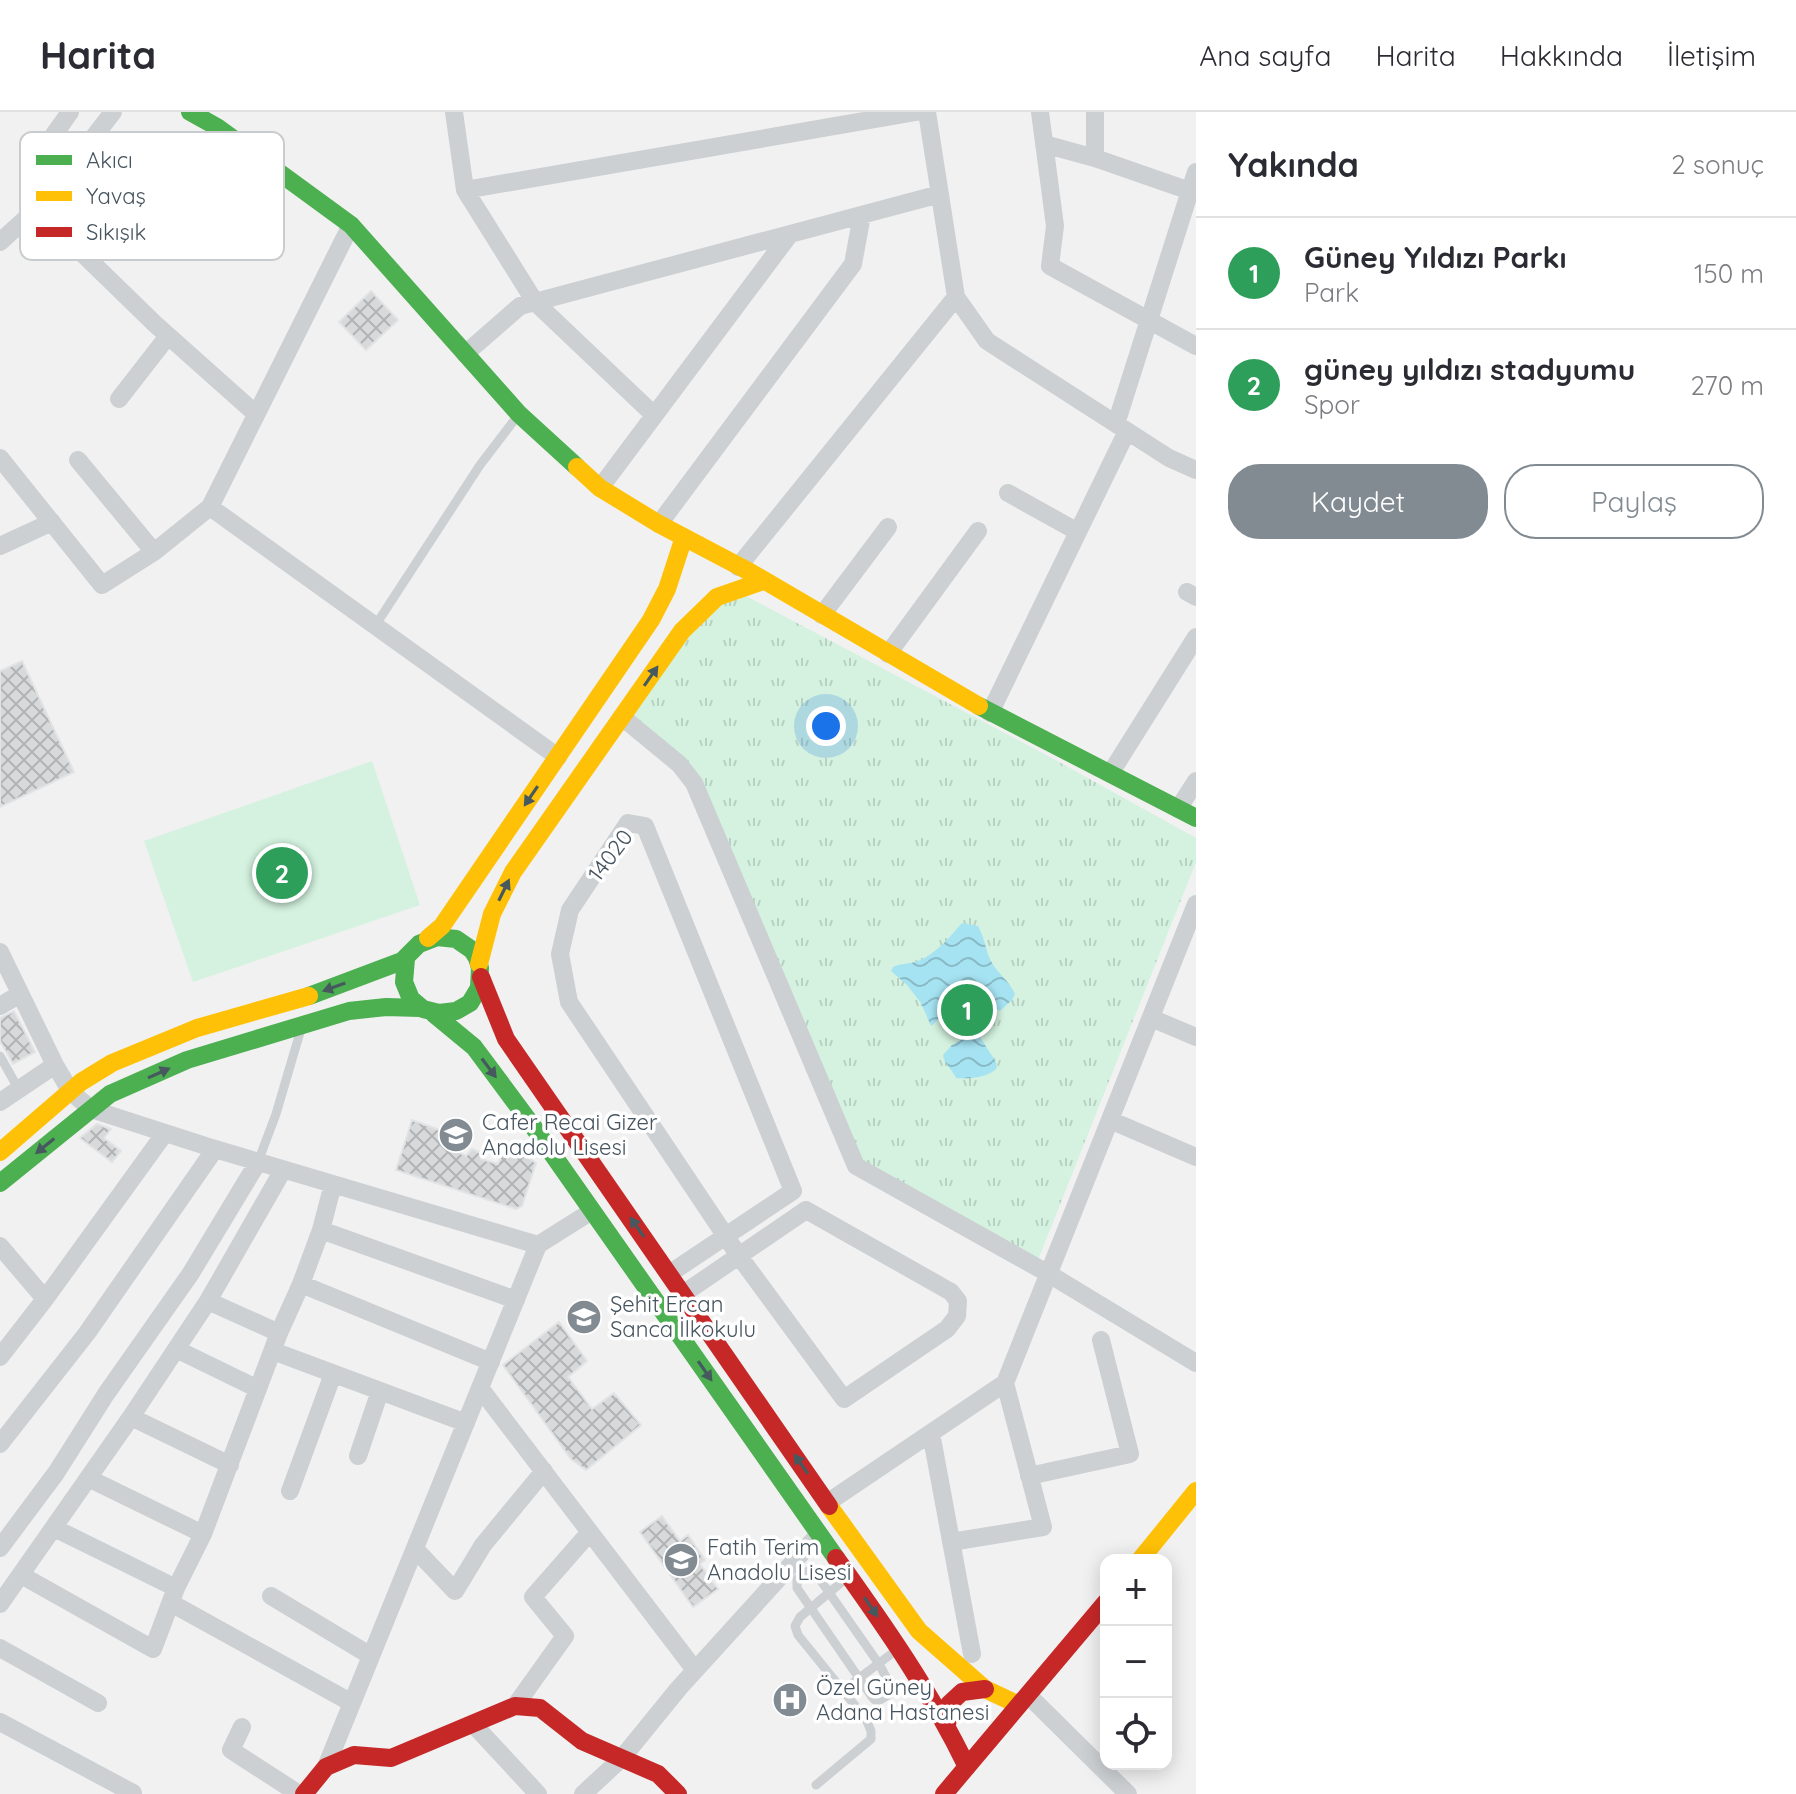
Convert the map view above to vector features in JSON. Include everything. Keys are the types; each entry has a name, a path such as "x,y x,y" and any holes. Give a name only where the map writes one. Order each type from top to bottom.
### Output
{"main road":[{"path":"200,114 224,132"},
{"path":"284,176 351,225 519,414 600,488 990,713 1196,818"},
{"path":"684,537 667,589 651,620 442,926 416,945 406,959 404,985 410,998 474,1047 532,1125 900,1648 947,1726 967,1767"},
{"path":"0,1183 110,1094 187,1060 349,1011 386,1007 447,1014 471,1002 478,990 492,914 513,872 682,631 717,597 763,581"},
{"path":"428,938 451,937 463,942 473,952 506,1039 827,1503 919,1631 985,1689"},
{"path":"0,1152 88,1077 133,1053 206,1025 332,989 406,959"},
{"path":"1145,1554 1196,1491"},
{"path":"944,1794 1100,1609"},
{"path":"947,1726 949,1704 962,1692 985,1689 1024,1700"},
{"path":"302,1794 326,1767 354,1755 391,1758 515,1706 540,1708 582,1741 658,1774 678,1794"}],"street":[{"path":"56,132 70,112"},
{"path":"98,132 113,112"},
{"path":"454,112 465,190 535,302 654,415"},
{"path":"465,190 916,112"},
{"path":"927,112 956,297 987,341 1169,458 1196,470"},
{"path":"1040,112 1055,226 1050,266 1196,346"},
{"path":"1095,112 1095,158"},
{"path":"1044,144 1190,191"},
{"path":"990,713 1078,532 1121,427 1149,321 1196,172"},
{"path":"465,354 520,306 940,194"},
{"path":"659,524 853,264 862,215"},
{"path":"0,242 20,224"},
{"path":"0,458 102,585 154,552 210,507 351,225"},
{"path":"600,488 790,234"},
{"path":"89,260 168,336 256,414"},
{"path":"738,567 956,297"},
{"path":"119,399 168,336"},
{"path":"78,460 154,552"},
{"path":"1008,493 1078,532"},
{"path":"210,507 558,757"},
{"path":"0,546 52,522"},
{"path":"822,615 888,527"},
{"path":"888,654 978,531"},
{"path":"1110,774 1196,637"},
{"path":"622,717 679,764 694,783 856,1166 1049,1274 1196,1363"},
{"path":"1178,809 1196,781"},
{"name":"14020","path":"726,1235 569,1002 560,954 570,910 628,823 645,826 793,1191"},
{"path":"827,1503 1005,1383 1194,914"},
{"path":"0,952 55,1065 71,1092 91,1109 283,1170 538,1245"},
{"path":"0,1006 20,994"},
{"path":"1151,1018 1196,1037"},
{"path":"0,1102 55,1065"},
{"path":"1110,1120 1196,1157"},
{"path":"0,1357 165,1133"},
{"path":"0,1444 87,1333 215,1149"},
{"path":"0,1548 56,1473 106,1394 191,1273 258,1162"},
{"path":"0,1604 208,1301 283,1170"},
{"path":"21,1575 153,1649 203,1534 279,1333 301,1284 321,1230 333,1184"},
{"path":"669,1274 793,1191 804,1197 806,1210"},
{"path":"726,1235 844,1399 947,1329 957,1316 958,1301 951,1292 806,1210"},
{"path":"683,1294 806,1210"},
{"path":"326,1767 538,1245 592,1211"},
{"path":"321,1230 516,1300"},
{"path":"0,1246 45,1299"},
{"path":"301,1284 491,1362"},
{"path":"208,1301 279,1333"},
{"path":"1029,1476 1130,1454 1101,1340"},
{"path":"176,1349 258,1389"},
{"path":"273,1351 466,1423"},
{"path":"290,1491 333,1374"},
{"path":"951,1542 1043,1527 1005,1383"},
{"path":"480,1388 695,1670"},
{"path":"358,1456 380,1391"},
{"path":"131,1417 230,1465"},
{"path":"931,1433 972,1654"},
{"path":"415,1549 455,1591 483,1545 544,1471"},
{"path":"88,1478 203,1534"},
{"path":"54,1528 352,1703"},
{"path":"515,1706 565,1636 533,1597 590,1532"},
{"path":"583,1794 622,1758 695,1670 819,1534"},
{"path":"271,1596 371,1656"},
{"path":"0,1648 98,1703"},
{"path":"1024,1700 1128,1794"},
{"path":"0,1722 133,1793"},
{"path":"473,1724 538,1794"},
{"path":"242,1727 231,1750 302,1794"}],"lane":[{"path":"375,626 480,465 519,414"},
{"path":"258,1162 276,1114 302,1025"},
{"path":"0,1056 19,1090"},
{"path":"811,1569 879,1664 891,1686 890,1694 875,1700 812,1608 796,1583 803,1573 811,1569"},
{"path":"816,1785 871,1739 866,1719 798,1635 795,1626 849,1576"},
{"path":"843,1690 900,1648"}],"green space":[{"path":"744,595 1196,838 1196,862 1038,1260 856,1166 708,799 622,717 713,607"},
{"path":"372,761 420,905 193,982 144,841"}],"water":[{"path":"962,923 978,926 989,957 1015,994 1000,1011 976,1000 961,1000 931,1026 921,1003 891,971 893,967 918,961 931,954"},
{"path":"971,1034 978,1034 997,1068 984,1076 956,1078 943,1055 952,1045"}],"building":[{"path":"371,291 398,320 366,350 339,322"},
{"path":"22,661 74,772 0,807 0,671"},
{"path":"14,1011 35,1052 13,1064 0,1041 0,1018"},
{"path":"412,1120 445,1132 443,1144 466,1156 472,1149 481,1153 481,1159 498,1164 504,1148 536,1163 522,1206 516,1209 396,1170"},
{"path":"97,1124 111,1129 104,1138 121,1151 112,1162 80,1138"},
{"path":"559,1322 587,1361 568,1377 592,1409 614,1393 641,1425 586,1470 571,1459 503,1365"},
{"path":"662,1516 680,1541 688,1535 705,1560 700,1564 718,1589 693,1607 640,1532"}],"traffic: fast":[{"path":"190,112 224,132"},
{"path":"284,176 351,225 519,414 577,467"},
{"path":"979,706 1196,818"},
{"path":"309,996 402,961 419,944 437,937 456,939 472,950 480,968 479,988 470,1003 456,1011 439,1013 423,1009 411,999 404,982 406,959"},
{"path":"0,1183 110,1094 187,1060 349,1011 386,1007 420,1008"},
{"path":"434,1014 474,1047 532,1125 836,1558"}],"traffic: slow":[{"path":"577,467 600,488 659,524 750,572 979,706"},
{"path":"428,938 442,926 651,620 667,589 684,537"},
{"path":"479,964 492,914 513,872 682,631 717,597 763,581"},
{"path":"0,1152 81,1082 112,1063 197,1028 309,996"},
{"path":"1145,1554 1196,1491"},
{"path":"829,1506 919,1631 985,1689 1019,1705"}],"traffic: jam":[{"path":"481,977 506,1039 829,1506"},
{"path":"836,1558 922,1686 967,1767"},
{"path":"944,1794 1100,1609"},
{"path":"947,1726 949,1704 962,1692 985,1689"},
{"path":"304,1794 326,1767 354,1755 391,1758 515,1706 540,1708 582,1741 658,1774 678,1794"}],"place":[{"name":"güney yıldızı stadyumu","path":"282,873"},
{"name":"Güney Yıldızı Parkı","path":"967,1010"},
{"name":"Cafer Recai Gizer Anadolu Lisesi","path":"456,1135"},
{"name":"Şehit Ercan Sanca İlkokulu","path":"584,1317"},
{"name":"Fatih Terim Anadolu Lisesi","path":"681,1560"},
{"name":"Özel Güney Adana Hastanesi","path":"790,1700"}]}
